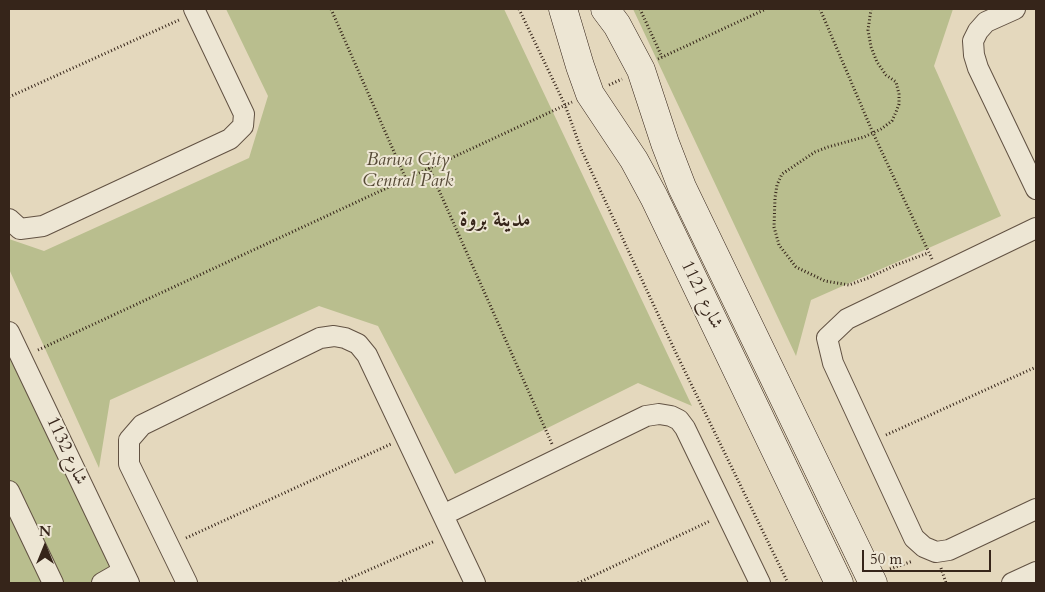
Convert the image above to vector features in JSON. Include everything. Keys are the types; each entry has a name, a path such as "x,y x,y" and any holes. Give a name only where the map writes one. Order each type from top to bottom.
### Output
{"street":[{"name":"شارع 1121","path":"563,9 590,94 634,160 654,197 839,583"},
{"name":"شارع 1121","path":"605,9 632,50 652,63 665,143 682,187 871,580"},
{"path":"1015,9 986,22 978,31 973,41 974,55 978,68 1036,189"},
{"path":"9,219 20,229 43,226 230,140 242,126 244,114 195,11"},
{"path":"1036,228 847,319 827,338 833,363 869,442 914,538 924,547 936,552 949,550 1036,509"},
{"name":"شارع 1132","path":"9,332 126,577 102,583"},
{"path":"188,583 129,464 129,440 142,425 320,338 334,336 345,338 358,344 367,355 475,583"},
{"path":"443,515 646,416 659,414 671,416 679,420 685,428 760,583"},
{"path":"9,491 53,583"},
{"path":"1012,583 1036,572"}],"path":[{"path":"331,9 406,179"},
{"path":"519,9 565,105 580,149 676,353 788,583"},
{"path":"640,9 652,63"},
{"path":"21,357 590,94 766,9"},
{"path":"820,9 873,133 928,253 943,274"},
{"path":"871,9 868,30 871,47 877,62 886,75 896,82 899,94 899,104 892,121 873,133 815,152 782,174 777,186 773,215 774,227 779,244 796,266 825,281 849,285 896,264 928,253"},
{"path":"9,97 195,11"},
{"path":"428,168 559,459"},
{"path":"869,442 1036,367"},
{"path":"169,546 406,437"},
{"path":"578,583 726,514"},
{"path":"339,583 451,533"},
{"path":"871,580 936,552"}],"green space":[{"name":"Barwa City Central Park","path":"226,9 504,9 692,406 638,383 455,474 378,326 319,306 110,400 99,468 9,269 9,239 44,251 249,158 268,96"},
{"path":"633,9 953,9 934,66 1001,216 811,300 796,356"},
{"path":"9,353 123,583 9,583"}],"district":[{"name":"مدينة بروة","path":"495,221"}]}
